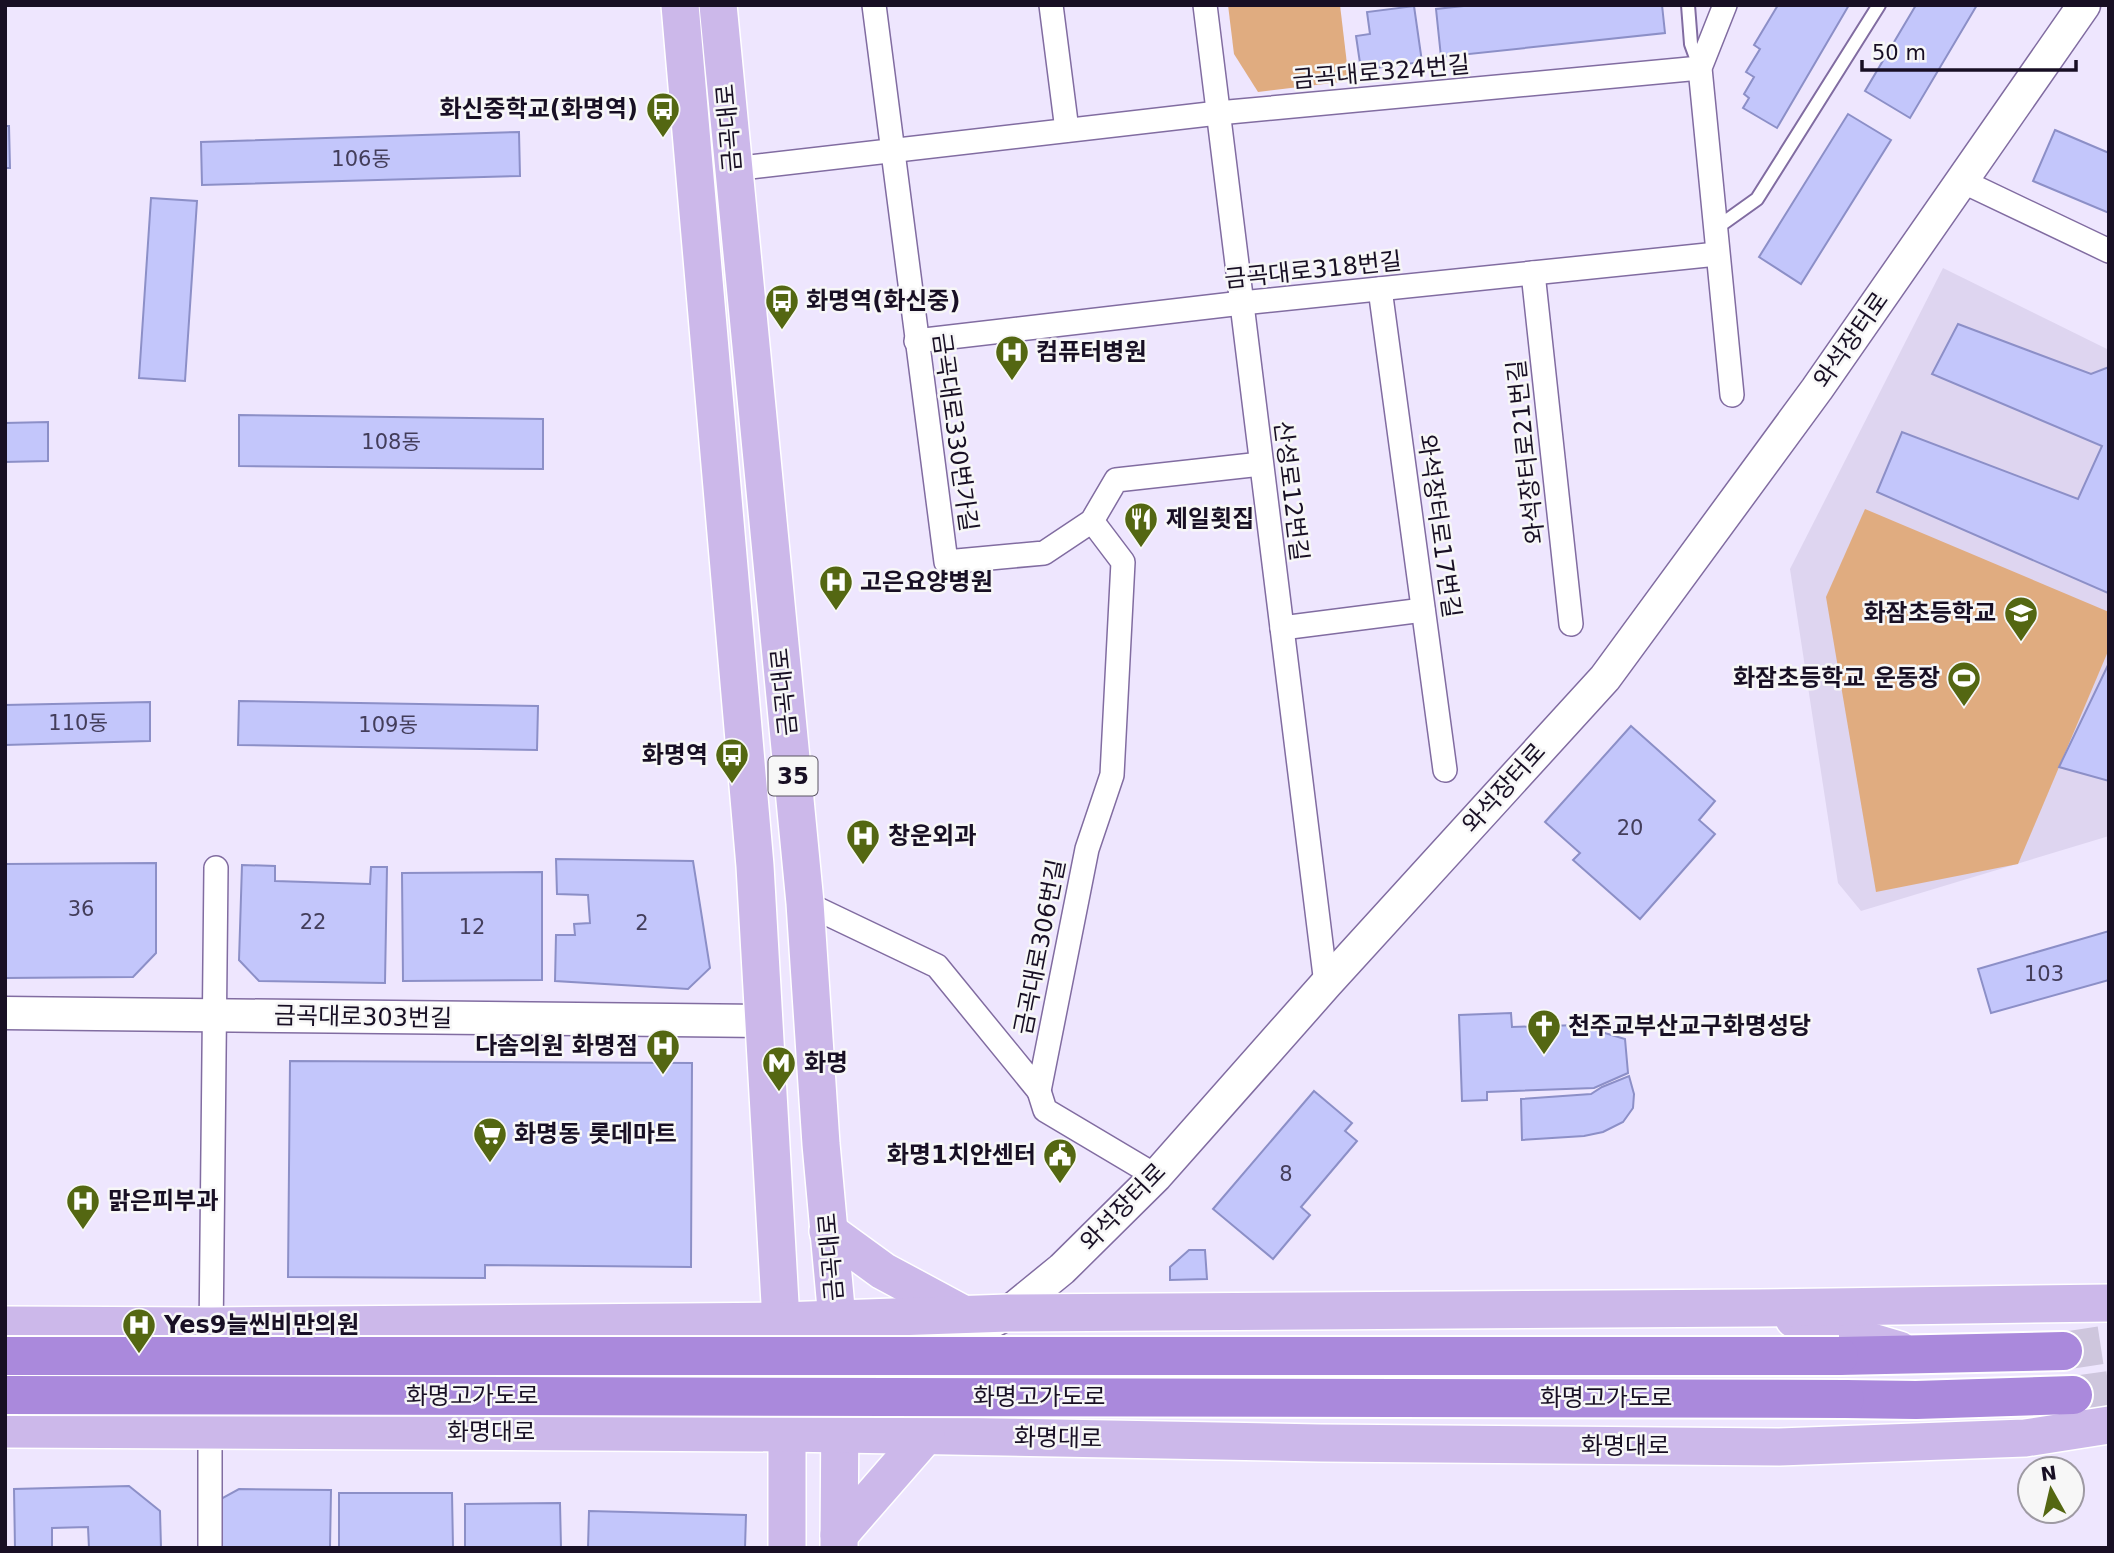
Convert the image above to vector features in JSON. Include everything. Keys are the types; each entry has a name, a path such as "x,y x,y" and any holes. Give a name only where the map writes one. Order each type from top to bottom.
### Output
{"highway":[{"name":"화명고가도로","path":"5,1356 1839,1356 2063,1351"},
{"name":"화명고가도로","path":"5,1395 1916,1400 2073,1395"}],"main road":[{"name":"금곡대로","path":"680,5 755,866 782,1321 787,1548"},
{"name":"금곡대로","path":"718,5 805,903 836,1319 840,1419 839,1541"},
{"name":"와석장터로","path":"840,1419 1008,1313 1062,1269 1156,1175 1605,678 1817,388 2084,5"},
{"name":"금곡대로303번길","path":"5,1013 764,1021"},
{"path":"828,1231 883,1271 963,1315"},
{"path":"5,1325 782,1321 1008,1313 2106,1304"},
{"path":"1758,1308 1914,1354"},
{"path":"1779,1447 1916,1400"},
{"name":"화명대로","path":"5,1429 786,1433 840,1419 926,1436 1779,1447 2025,1438 2109,1425"},
{"path":"839,1541 926,1436"}],"street":[{"name":"금곡대로330번가길","path":"874,5 946,562 1044,553 1092,521 1116,480 1261,464"},
{"path":"1051,5 1067,130"},
{"name":"산성로12번길","path":"1205,5 1326,984"},
{"path":"1725,5 1700,68 1732,395"},
{"name":"금곡대로324번길","path":"733,169 1218,113 1700,68"},
{"path":"1962,181 2109,251"},
{"name":"금곡대로318번길","path":"916,341 1242,303 1717,254"},
{"name":"와석장터로21번길","path":"1533,274 1571,624"},
{"name":"와석장터로17번길","path":"1380,289 1445,771"},
{"name":"금곡대로306번길","path":"1039,1091 1087,849 1112,775 1123,562 1092,521"},
{"path":"1282,628 1423,610"},
{"path":"209,1548 216,869"},
{"name":"금곡대로306번길","path":"805,903 937,966 1039,1091"},
{"path":"1039,1091 1045,1110 1156,1175"}],"lane":[{"path":"1688,5 1691,44 1700,68"},
{"path":"1714,229 1758,199 1879,5"}],"shaded area":[{"path":"1228,5 1340,5 1349,81 1258,92 1234,54"},
{"name":"화잠초등학교","path":"1943,268 2109,350 2109,836 1861,911 1838,883 1790,569"},
{"name":"화잠초등학교 운동장","path":"1865,509 2109,612 2109,649 2018,864 1876,892 1826,597"}],"building":[{"path":"1473,5 1662,5 1665,33 1441,57 1436,9"},
{"path":"1778,5 1849,5 1777,128 1743,108 1749,98 1744,94 1754,77 1746,72 1760,49 1754,45"},
{"path":"1916,5 1977,5 1910,118 1865,91"},
{"path":"1414,6 1422,62 1361,70 1356,36 1370,34 1367,12"},
{"path":"1848,114 1891,140 1801,284 1759,257"},
{"path":"5,126 9,126 10,168 5,168"},
{"path":"2055,130 2109,153 2109,213 2033,181"},
{"path":"519,132 520,176 202,185 201,142"},
{"path":"151,198 197,201 185,381 139,378"},
{"path":"1958,324 2091,374 2109,367 2108,593 1877,492 1902,432 2078,499 2102,446 1932,374"},
{"path":"239,415 543,419 543,469 239,466"},
{"path":"48,422 48,461 5,462 5,423"},
{"path":"2109,663 2109,781 2059,767"},
{"path":"239,701 538,706 537,750 238,745"},
{"path":"150,702 150,741 5,745 5,705"},
{"path":"1631,726 1715,801 1699,820 1715,834 1640,919 1573,860 1580,853 1545,822"},
{"path":"556,859 693,861 710,968 688,989 555,981 556,935 575,935 574,924 590,923 588,895 557,894"},
{"path":"156,863 156,953 133,977 5,978 5,864"},
{"path":"242,865 275,866 275,881 370,884 371,867 387,867 385,983 259,981 239,960"},
{"path":"542,872 542,980 403,981 402,873"},
{"path":"2109,931 2109,980 1991,1013 1978,969"},
{"name":"천주교부산교구화명성당","path":"1511,1013 1512,1027 1578,1025 1625,1039 1628,1073 1594,1088 1487,1092 1487,1100 1462,1101 1459,1015"},
{"name":"화명동 롯데마트","path":"290,1061 692,1063 691,1267 485,1265 485,1278 288,1277"},
{"path":"1629,1076 1634,1094 1633,1108 1623,1122 1603,1132 1584,1136 1522,1140 1521,1099 1591,1094"},
{"path":"1314,1091 1352,1123 1345,1131 1357,1141 1301,1207 1310,1215 1273,1259 1213,1209"},
{"path":"1189,1250 1205,1250 1207,1279 1170,1280 1170,1267"},
{"path":"129,1486 160,1511 161,1548 89,1548 88,1527 52,1528 52,1548 15,1548 14,1489"},
{"path":"239,1489 331,1490 330,1548 217,1548 217,1501"},
{"path":"339,1493 452,1493 453,1548 339,1548"},
{"path":"560,1503 561,1548 465,1548 465,1504"},
{"path":"589,1511 746,1515 745,1548 588,1548"}],"tunnel":[{"path":"2063,1351 2109,1344"},
{"path":"2073,1395 2109,1390"}],"place":[{"name":"화신중학교(화명역)","path":"663,139"},
{"name":"화명역(화신중)","path":"782,331"},
{"name":"컴퓨터병원","path":"1012,382"},
{"name":"제일횟집","path":"1141,549"},
{"name":"고은요양병원","path":"836,612"},
{"name":"화잠초등학교","path":"2021,643"},
{"name":"화잠초등학교 운동장","path":"1964,708"},
{"name":"화명역","path":"732,785"},
{"name":"창운외과","path":"863,866"},
{"name":"천주교부산교구화명성당","path":"1544,1056"},
{"name":"다솜의원 화명점","path":"663,1076"},
{"name":"화명","path":"779,1093"},
{"name":"화명동 롯데마트","path":"490,1164"},
{"name":"화명1치안센터","path":"1060,1185"},
{"name":"맑은피부과","path":"83,1231"},
{"name":"Yes9늘씬비만의원","path":"139,1355"}]}
